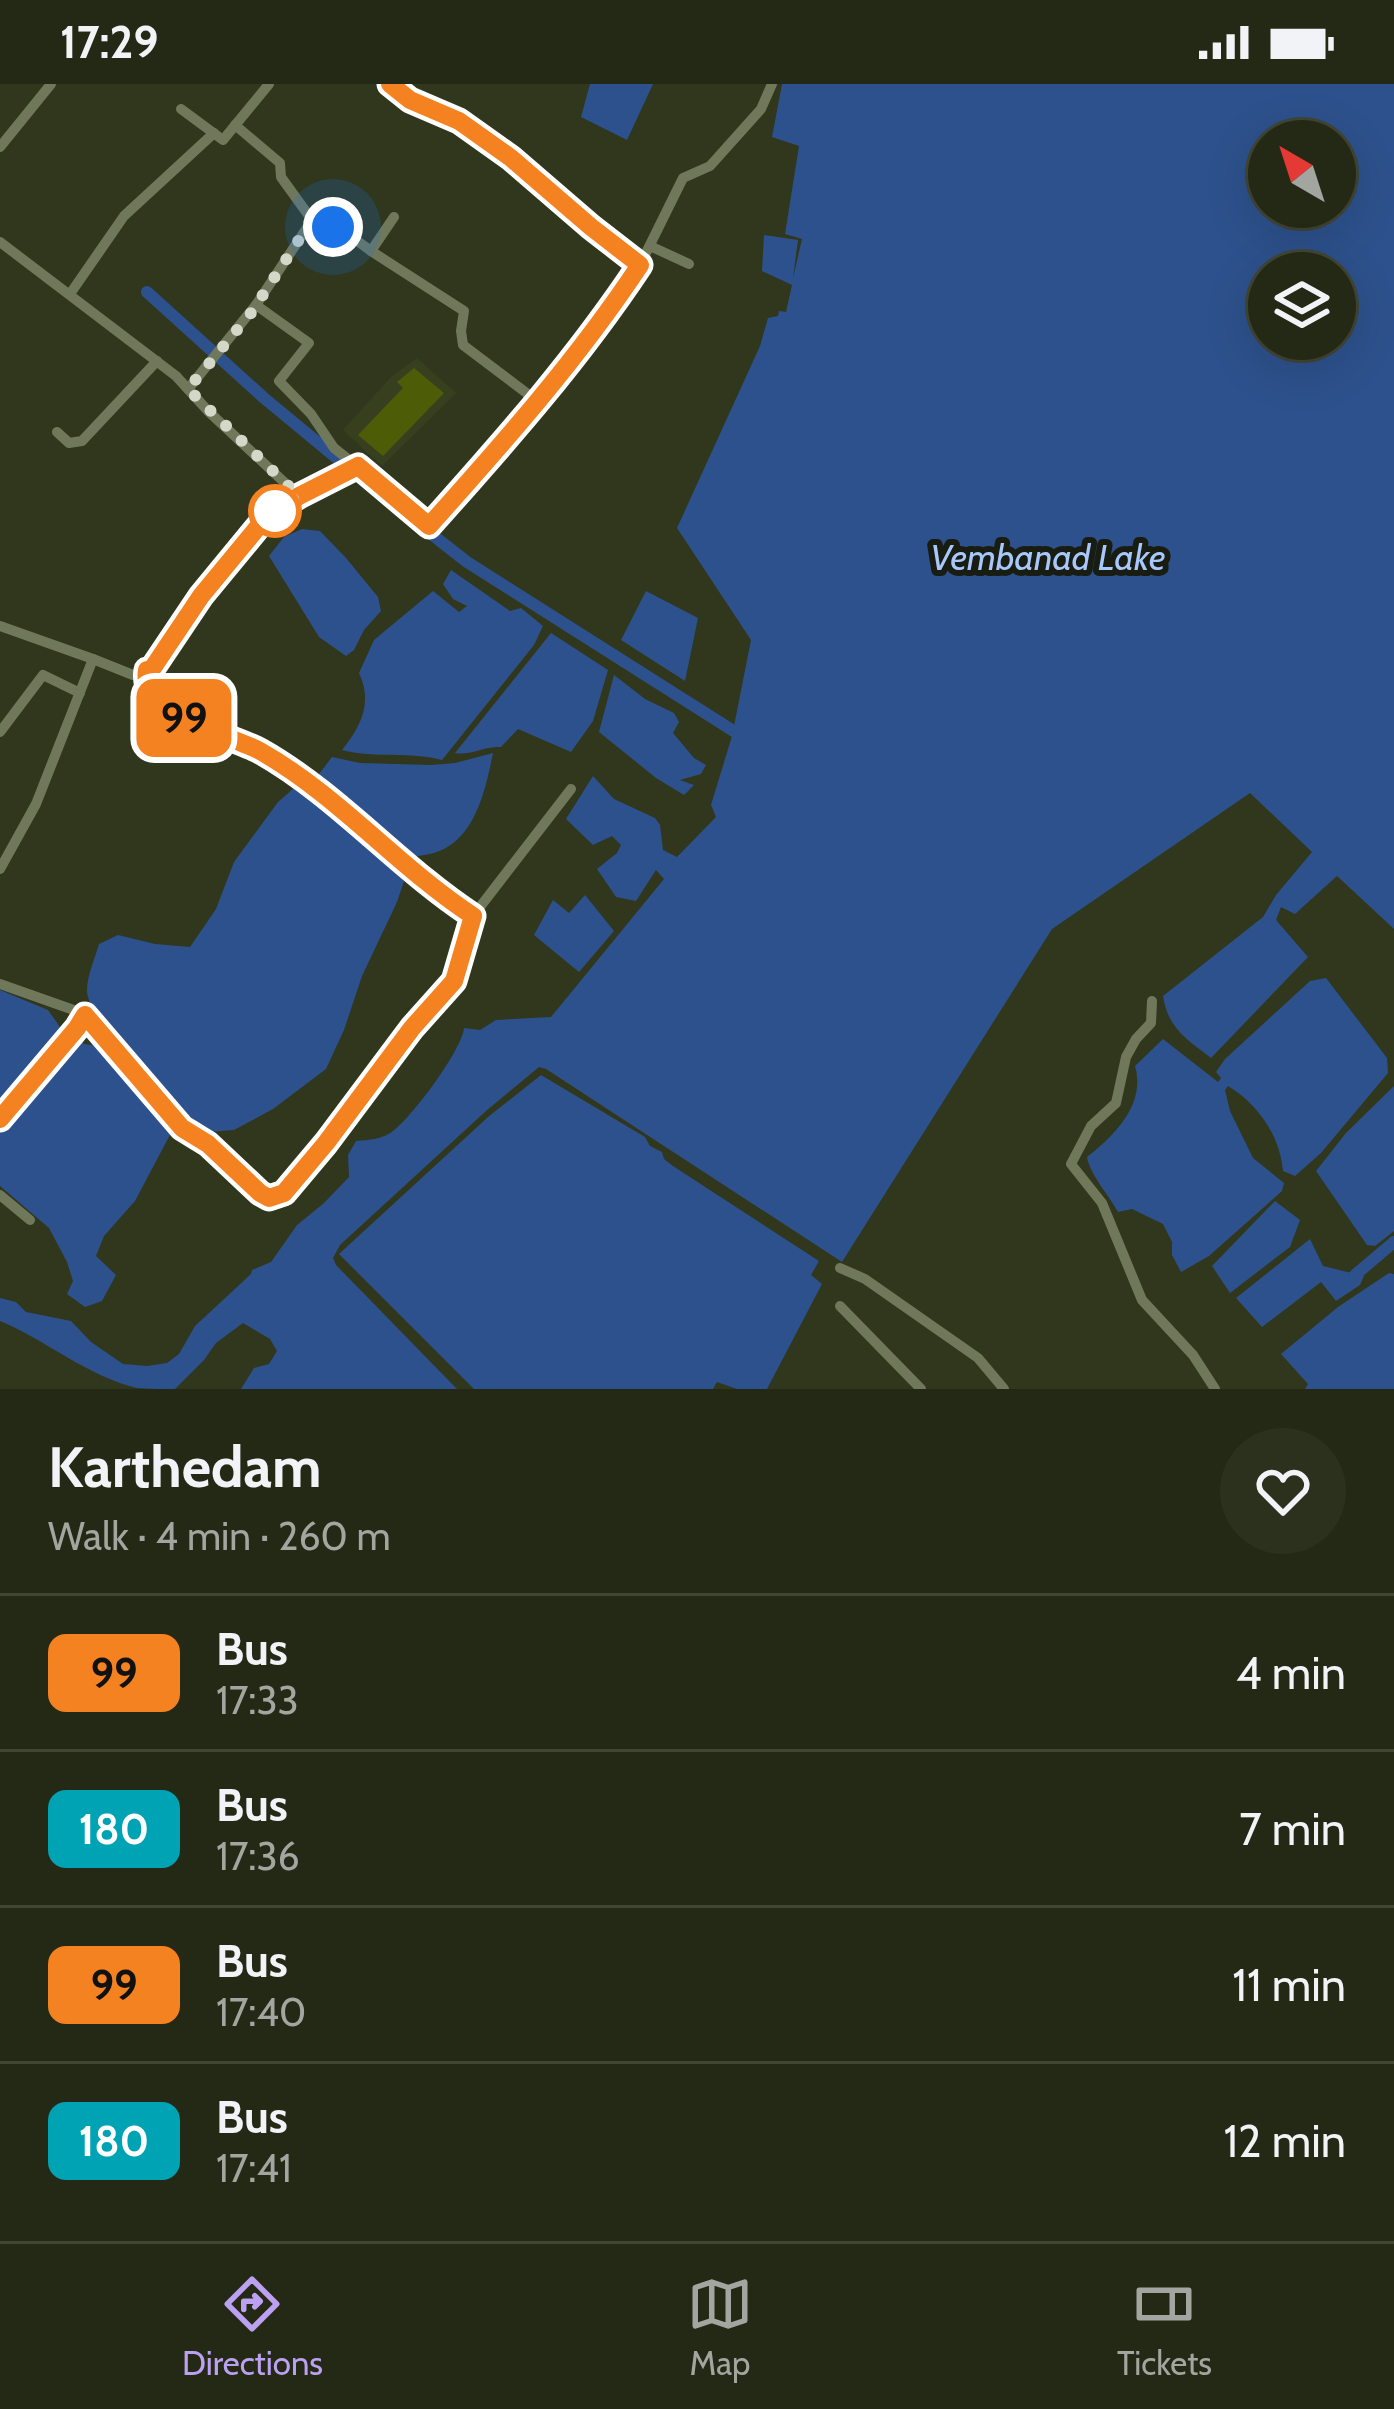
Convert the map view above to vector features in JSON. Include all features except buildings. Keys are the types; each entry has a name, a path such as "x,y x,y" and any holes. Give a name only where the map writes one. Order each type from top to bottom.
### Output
{"street":[{"path":"0,147 51,84"},
{"path":"182,109 223,140 269,84"},
{"path":"390,84 410,100 459,121 511,158 640,265"},
{"path":"256,305 309,343 279,381 311,413 334,448 429,526 575,359 640,265 682,178 710,166 761,110 772,84"},
{"path":"236,125 280,164 281,177 312,220 341,230 464,310 463,345 537,401"},
{"path":"70,294 124,216 214,133"},
{"path":"371,251 394,217"},
{"path":"188,389 256,305 312,220"},
{"path":"0,242 157,361 299,496"},
{"path":"650,246 689,264"},
{"path":"57,432 70,442 82,441 157,361"},
{"path":"0,626 133,675 152,669 201,596 267,516 358,466"},
{"path":"0,869 36,804 93,659"},
{"path":"147,670 148,691 163,705 207,731 243,741 296,773 440,895 473,916"},
{"path":"0,732 43,675 80,693"},
{"path":"0,984 85,1015 182,1128 208,1144 269,1198 284,1193 454,981 473,916 571,790"},
{"path":"1152,1001 1151,1023 1126,1057 1116,1102 1091,1126 1072,1164 1102,1203 1142,1300 1193,1355 1215,1389"},
{"path":"0,1119 85,1015"},
{"path":"0,1195 30,1220"},
{"path":"840,1268 865,1279 978,1358 1004,1389"},
{"path":"840,1306 921,1389"}],"shaded area":[{"path":"417,358 456,393 382,466 343,430 392,376"}],"green space":[{"path":"414,368 444,393 383,456 358,435 403,388 397,382"}],"water":[{"path":"590,84 653,84 627,140 581,117"},
{"name":"Vembanad Lake","path":"782,84 1394,84 1394,929 1337,876 1295,914 1281,907 1276,920 1308,957 1211,1058 1186,1038 1169,1017 1163,996 1263,917 1312,852 1250,793 1052,929 842,1262 539,1067 340,1245 333,1258 457,1389 241,1389 254,1368 269,1364 277,1351 270,1339 243,1323 216,1343 175,1389 137,1388 101,1375 0,1321 0,1298 16,1302 26,1312 71,1321 123,1364 167,1363 179,1354 195,1326 252,1270 271,1262 297,1225 349,1177 348,1155 356,1141 389,1134 412,1112 446,1067 464,1028 480,1030 496,1020 551,1017 664,879 656,870 636,901 616,897 597,869 621,845 612,836 593,845 566,819 593,776 614,799 655,818 663,850 677,857 716,817 711,805 732,736 751,640 677,528 760,346 768,318 786,312 792,285 762,271 764,235 798,240 793,278 802,239 785,234 799,146 772,137"},
{"path":"302,529 320,531 378,597 381,611 346,656 319,637 269,556 284,537"},
{"path":"451,570 510,611 521,608 543,626 534,645 442,760 342,750 363,714 365,694 359,673 374,640 433,591 459,612 467,606 453,599 443,584"},
{"path":"646,591 698,618 685,681 621,640"},
{"path":"551,633 608,670 593,721 571,752 518,729 501,747 455,753"},
{"path":"614,675 645,699 674,713 679,722 673,733 706,765 701,774 680,780 694,785 684,795 599,732"},
{"path":"493,753 478,807 465,832 444,849 420,856 404,858 376,826 313,782 332,757 360,763 431,765"},
{"path":"301,782 361,834 404,881 326,1069 273,1109 234,1130 208,1132 137,1066 102,1024 87,990 90,973 99,944 118,935 190,947 216,909 234,862 278,802"},
{"path":"585,895 614,931 579,972 534,935 553,900 569,913"},
{"path":"1326,978 1387,1058 1388,1073 1321,1153 1295,1176 1283,1171 1272,1133 1258,1112 1228,1086 1230,1111 1253,1158 1284,1183 1282,1191 1209,1256 1181,1272 1163,1224 1132,1209 1118,1212 1087,1157 1126,1118 1136,1093 1135,1066 1163,1039 1218,1082 1221,1078 1216,1072 1225,1059 1310,981"},
{"path":"0,990 48,1010 60,1027 54,1043 0,1109"},
{"path":"76,1033 84,1044 101,1037 172,1131 135,1201 104,1236 96,1256 116,1275 102,1301 85,1307 67,1294 73,1281 49,1228 0,1186 0,1129"},
{"path":"541,1075 645,1137 673,1166 819,1261 811,1275 822,1284 767,1389 737,1389 717,1382 713,1389 474,1389 339,1254 488,1117"},
{"path":"1394,1086 1394,1231 1375,1246 1367,1245 1316,1171"},
{"path":"1275,1201 1300,1220 1290,1247 1230,1293 1212,1266"},
{"path":"1310,1239 1323,1266 1364,1276 1360,1285 1336,1301 1321,1282 1262,1327 1236,1298"},
{"path":"1389,1273 1394,1274 1394,1389 1305,1389 1308,1384 1281,1354"}],"waterway":[{"path":"147,292 345,465"},
{"path":"356,475 467,562 743,737"},
{"path":"1355,1275 1394,1242"}],"bus line":[{"name":"99","path":"0,1119 85,1015 182,1128 208,1144 269,1198 284,1193 326,1143 460,968 473,916 440,895 296,773 243,741 207,731 163,705 145,681 147,670 247,539 267,516 299,496 358,466 429,526 575,359 640,265 511,158 459,121 410,100 390,84"}],"route":[{"path":"275,511 299,496 188,389 251,313 312,220 333,227"}]}
